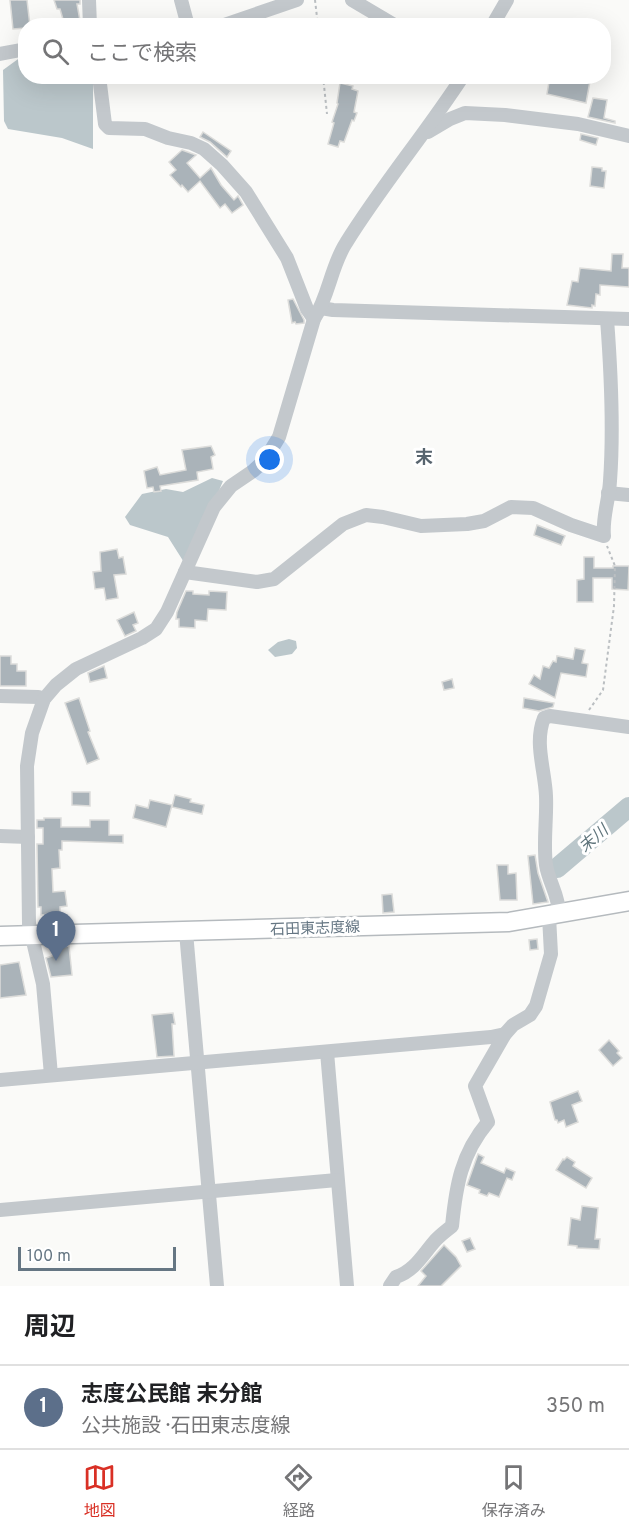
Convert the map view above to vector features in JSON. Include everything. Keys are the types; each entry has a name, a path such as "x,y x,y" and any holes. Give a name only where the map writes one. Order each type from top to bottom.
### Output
{"main road":[{"name":"石田東志度線","path":"0,936 499,923 629,901"}],"street":[{"path":"89,0 90,18"},
{"path":"181,0 186,18"},
{"path":"244,18 297,0"},
{"path":"352,0 382,18"},
{"path":"497,18 507,0"},
{"path":"0,54 18,51"},
{"path":"102,84 105,124 109,128 145,129 168,138 191,143 204,149 228,171 246,192 287,258 308,309 317,314 345,311 629,319"},
{"path":"51,1075 43,984 29,924 27,766 32,733 44,699 56,685 76,669 156,629 219,499 231,486 265,460 279,437 317,314 344,245 437,117 458,84"},
{"path":"421,136 465,113 505,115 578,124 629,136"},
{"path":"185,572 257,582 274,579 343,524 366,515 422,525 467,524 483,521 511,507 533,507 571,525 604,536 603,527 610,482 611,377 607,319"},
{"path":"608,493 629,495"},
{"path":"0,696 44,699"},
{"path":"390,1286 396,1277 406,1274 435,1241 452,1226 456,1186 461,1171 477,1134 488,1122 475,1086 505,1034 513,1025 530,1015 536,1006 551,954 554,915 559,901 546,864 546,794 540,752 541,724 544,718 550,716 629,727"},
{"path":"0,836 28,837"},
{"path":"186,932 217,1286"},
{"path":"0,1080 505,1034"},
{"path":"327,1052 347,1286"},
{"path":"0,1210 337,1180"}],"path":[{"path":"315,0 317,18"},
{"path":"324,84 327,114"},
{"path":"582,720 603,690 611,627 615,566 604,536"}],"shaded area":[{"path":"18,59 18,84 93,84 93,149 62,138 8,129 4,121 3,70"},
{"path":"212,478 223,481 187,567 168,537 130,525 125,517 142,494 166,489 183,492"},
{"path":"289,639 296,641 297,648 292,654 275,657 268,650 278,642"}],"building":[{"path":"10,0 27,0 29,18 18,18 18,29 13,29"},
{"path":"54,0 80,0 80,4 77,4 80,18 63,18 60,9 57,9"},
{"path":"340,84 353,86 352,89 358,91 354,112 357,113 344,142 340,141 338,147 328,144"},
{"path":"549,84 590,84 586,103 547,94"},
{"path":"593,98 607,100 604,118 615,121 615,123 588,117"},
{"path":"203,132 231,151 227,157 210,142 200,137"},
{"path":"581,134 598,138 596,145 580,140"},
{"path":"182,150 196,155 187,163 200,178 211,168 221,185 234,200 238,196 243,205 232,213 225,204 220,208 200,181 188,192 182,185 181,187 170,175 176,170 169,162"},
{"path":"592,167 606,171 604,188 590,186"},
{"path":"612,254 623,254 622,268 629,268 629,287 600,285 600,295 596,294 595,306 592,305 592,308 567,305 572,281 578,282 580,268 611,271"},
{"path":"293,299 304,323 292,323 288,300"},
{"path":"211,446 215,455 211,457 213,469 197,472 198,480 160,486 161,491 154,492 153,487 147,488 144,471 157,467 160,475 186,470 182,450"},
{"path":"537,525 565,536 561,545 534,535"},
{"path":"117,549 119,558 123,557 126,574 114,575 118,598 106,600 104,588 95,589 93,572 101,571 100,552"},
{"path":"584,557 594,557 594,568 629,566 628,590 612,589 612,578 593,578 593,602 577,602 577,580 584,579"},
{"path":"186,591 209,595 209,591 227,592 226,610 208,609 207,621 195,620 195,628 179,627 179,619 176,619 177,612"},
{"path":"134,612 138,623 133,625 136,631 125,636 117,620"},
{"path":"575,648 585,650 582,663 588,664 586,677 561,673 555,698 529,684 534,675 540,679 543,666 549,668 553,661 556,662 557,656 573,659"},
{"path":"0,656 11,656 11,664 17,664 17,671 26,671 26,686 0,686"},
{"path":"104,666 107,678 90,682 88,673"},
{"path":"452,679 454,688 444,690 442,682"},
{"path":"79,698 90,731 88,732 99,759 87,764 65,703"},
{"path":"524,698 554,703 553,707 539,711 523,708"},
{"path":"72,792 90,792 90,806 72,805"},
{"path":"175,795 204,805 202,814 172,807"},
{"path":"150,800 172,805 166,827 133,818 136,805 148,808"},
{"path":"44,818 61,818 61,827 90,827 90,820 109,820 109,835 123,835 123,843 62,841 62,850 59,850 60,868 52,869 53,892 65,891 67,906 60,907 60,913 41,915 41,907 38,907 37,844 43,844 43,828 37,828 37,820 44,820"},
{"path":"535,855 538,873 548,902 533,904 528,856"},
{"path":"497,865 508,865 508,874 516,873 517,900 500,900"},
{"path":"392,894 394,912 383,913 382,895"},
{"path":"537,939 538,949 530,950 529,940"},
{"path":"69,946 72,975 51,977 46,958 55,955 55,948"},
{"path":"19,962 26,995 0,998 0,965"},
{"path":"173,1013 174,1056 157,1057 152,1015"},
{"path":"609,1040 622,1058 613,1066 599,1050"},
{"path":"578,1091 582,1101 572,1105 578,1122 566,1127 564,1120 558,1123 555,1120 550,1102"},
{"path":"478,1154 484,1157 481,1163 504,1173 506,1168 515,1172 512,1180 507,1178 499,1197 489,1193 487,1196 479,1193 480,1190 467,1185"},
{"path":"567,1157 575,1162 573,1166 592,1178 586,1188 556,1170"},
{"path":"582,1206 598,1208 595,1239 600,1239 599,1249 577,1248 577,1246 568,1245 571,1218 580,1220"},
{"path":"470,1238 475,1249 467,1252 462,1241"},
{"path":"444,1245 461,1266 441,1286 418,1286 426,1276 421,1271"}],"waterway":[{"name":"末川","path":"557,868 629,807"}],"place":[{"name":"志度公民館 末分館","path":"56,961"}],"district":[{"name":"末","path":"424,457"}]}
